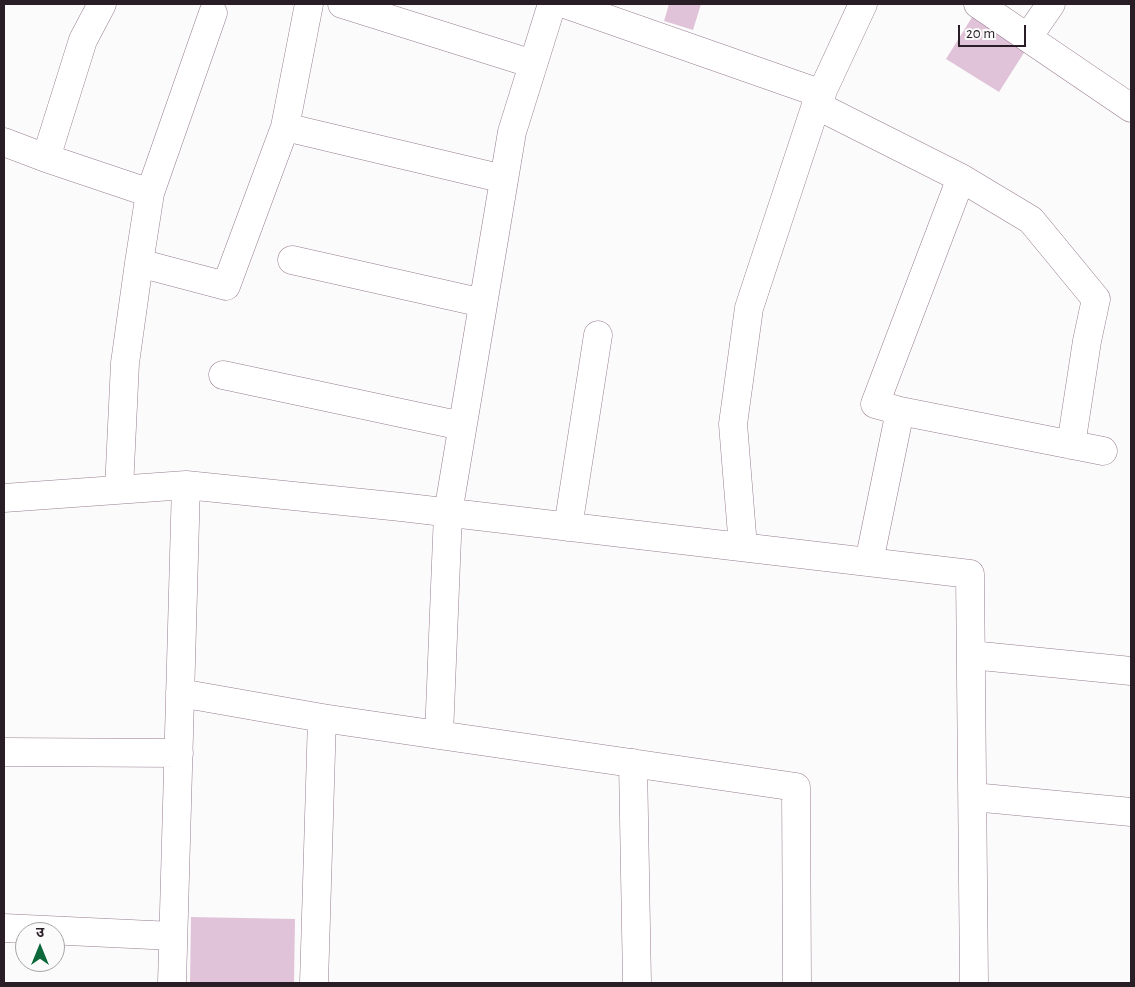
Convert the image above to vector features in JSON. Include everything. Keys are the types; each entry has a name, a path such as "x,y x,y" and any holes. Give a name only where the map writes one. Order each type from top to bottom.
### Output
{"street":[{"path":"46,158 83,40 102,4"},
{"path":"139,263 226,286 285,126 309,4"},
{"path":"342,4 533,64"},
{"path":"439,735 448,513 512,132 552,4"},
{"path":"565,4 819,100 961,178 1031,220 1096,299 1070,445"},
{"path":"743,547 733,424 749,308 819,100 863,4"},
{"path":"978,4 1131,108"},
{"path":"1028,37 1051,4"},
{"path":"119,489 125,363 150,193 213,13"},
{"path":"285,126 504,179"},
{"path":"4,142 150,193"},
{"path":"961,178 875,404 900,411 1103,451"},
{"path":"292,260 483,303"},
{"path":"568,526 598,335"},
{"path":"223,375 462,426"},
{"path":"869,562 900,411"},
{"path":"172,983 186,485"},
{"path":"4,498 186,485 568,526 970,574 974,983"},
{"path":"971,655 1131,671"},
{"path":"180,693 322,718 796,787 798,983"},
{"path":"314,983 322,718"},
{"path":"4,752 178,753"},
{"path":"633,763 637,983"},
{"path":"973,797 1131,812"},
{"path":"4,928 174,936"}],"building":[{"path":"669,4 701,4 693,30 664,21"},
{"path":"974,14 1027,48 999,92 946,59"},
{"path":"191,917 295,919 294,983 190,983"}]}
